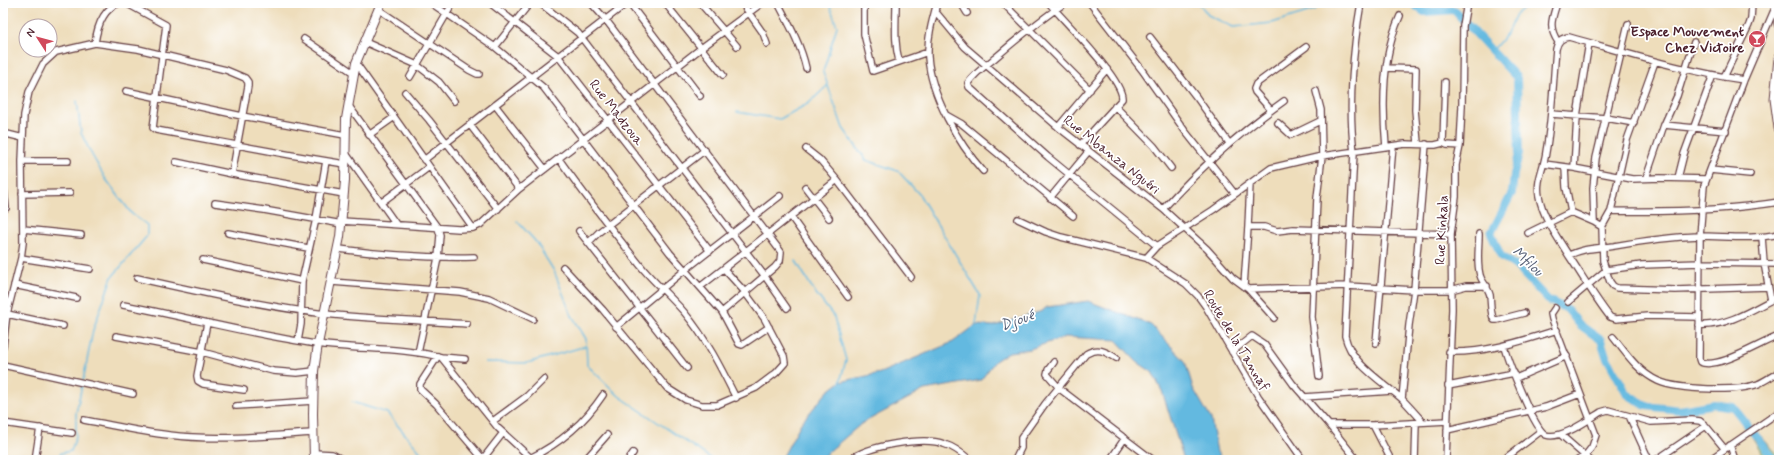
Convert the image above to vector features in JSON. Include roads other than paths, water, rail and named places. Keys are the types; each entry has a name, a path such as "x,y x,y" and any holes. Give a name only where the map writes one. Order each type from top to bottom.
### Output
{"main road":[{"path":"1777,8 1779,24"},
{"path":"1779,58 1775,94 1775,108 1779,128"}],"street":[{"path":"95,43 102,19 113,6 119,3"},
{"path":"126,3 166,25 153,128 156,130 345,164"},
{"path":"431,3 494,47 544,88 634,206 685,270 722,312 740,344 769,327"},
{"path":"410,77 453,3"},
{"name":"Rue Madzoua","path":"490,3 558,56 710,251"},
{"path":"494,47 530,3"},
{"path":"540,3 582,38 787,308"},
{"path":"590,3 606,20 705,150 768,234 781,255 780,261 776,267 744,291 722,312"},
{"path":"424,160 628,3 700,96"},
{"path":"666,3 700,48 723,75"},
{"path":"700,3 737,46"},
{"path":"742,3 763,33 767,44"},
{"path":"216,203 342,223 396,224 459,230 473,228 480,225 519,189 585,140 700,48 762,3"},
{"path":"778,3 803,53 806,68"},
{"path":"937,3 930,30 928,52 932,77 946,114 971,158 983,171"},
{"path":"961,3 967,13"},
{"path":"1003,3 1090,90"},
{"path":"1049,3 1107,69 1123,94 1122,99 1080,145"},
{"path":"1065,3 1029,29 971,78 968,83 969,87 987,105 1157,246"},
{"path":"1090,3 1142,70 1185,131 1235,194"},
{"path":"1361,3 1355,46 1352,101 1351,128 1354,152 1347,286 1346,345 1359,362 1402,399 1423,422"},
{"name":"Rue Kinkala","path":"1446,460 1449,352 1452,309 1451,234 1456,197 1456,165 1460,146 1462,106 1462,26 1467,3"},
{"path":"1556,3 1551,28 1552,33 1558,42 1551,114 1544,164 1538,179 1539,197 1550,222 1560,243 1588,287 1610,317 1616,319 1648,316 1699,317"},
{"path":"1724,77 1749,25 1752,3"},
{"path":"896,4 895,42 899,61"},
{"path":"864,5 864,34 873,71 928,52"},
{"path":"343,460 332,454 314,456 314,372 318,344 339,249 344,194 345,135 356,64 379,6 469,70 479,74"},
{"path":"1777,8 1744,80 1726,131 1706,179 1700,236 1701,289 1699,359 1700,362 1704,363 1739,355 1779,336"},
{"name":"Rue Mbanza Nguéri","path":"935,11 965,47 1088,152 1163,209 1184,230 1207,249 1230,275 1246,288 1274,318"},
{"path":"1386,147 1384,126 1387,68 1390,41 1400,16"},
{"path":"1594,222 1594,172 1599,142 1628,24"},
{"path":"1150,37 1197,98 1229,143"},
{"path":"1558,42 1561,39 1569,38 1622,51 1655,62 1713,75 1744,80"},
{"path":"304,39 355,74"},
{"path":"364,42 417,65 439,82 454,101"},
{"path":"1646,178 1664,125 1677,96 1694,42"},
{"path":"3,346 7,314 21,258 23,229 22,138 24,115 35,78 43,64 56,52 95,43 163,54 226,70 244,78 248,82 248,86 236,145 232,174"},
{"path":"1574,168 1577,116 1589,43"},
{"path":"1271,110 1255,92 1254,88 1256,84 1306,47"},
{"path":"1655,62 1627,140 1620,178 1611,211 1602,227 1601,248 1610,282 1613,286 1618,288 1675,290 1768,287"},
{"path":"356,64 393,118 473,228"},
{"path":"1387,68 1416,69 1415,110 1418,143"},
{"path":"1058,127 1107,69"},
{"path":"1678,178 1684,154 1713,75"},
{"path":"1443,143 1445,82"},
{"path":"126,91 242,116 345,135"},
{"path":"1316,91 1320,102 1322,156 1318,174 1312,317 1319,376"},
{"path":"406,92 498,209"},
{"path":"1163,209 1208,161 1284,101"},
{"path":"495,105 545,169"},
{"path":"349,106 438,228 440,235 438,258 430,290 418,353"},
{"path":"1115,106 1154,146 1171,168"},
{"path":"946,114 962,124 1073,216"},
{"path":"1551,114 1606,118 1634,123"},
{"path":"369,135 393,118"},
{"path":"1278,123 1291,135 1320,121"},
{"path":"470,124 519,189"},
{"path":"1664,125 1726,131"},
{"path":"3,133 22,138"},
{"path":"1146,258 1157,246 1184,230 1270,168 1322,156 1418,143 1443,143 1447,145 1460,146"},
{"path":"1402,399 1414,290 1426,144"},
{"path":"1376,342 1393,146"},
{"path":"806,149 820,160 837,180 912,277"},
{"path":"589,242 705,150"},
{"path":"345,151 396,224"},
{"path":"1050,198 1088,152"},
{"path":"559,159 609,226 661,289 676,303 693,324 715,356 736,398"},
{"path":"22,161 68,161"},
{"path":"298,341 302,281 308,248 316,219 326,161"},
{"path":"176,162 232,174 344,194"},
{"path":"1544,164 1574,168 1620,178 1706,179"},
{"path":"382,202 429,167"},
{"path":"1565,167 1566,187 1571,212"},
{"path":"1710,170 1750,174"},
{"path":"3,180 6,208"},
{"path":"700,287 837,180"},
{"path":"1250,183 1246,288 1347,286 1414,290 1451,290 1466,286 1487,286"},
{"path":"805,187 829,218"},
{"path":"22,194 70,193"},
{"path":"616,327 661,289 780,196"},
{"path":"1611,211 1748,208 1779,202"},
{"path":"1528,233 1571,212 1602,227"},
{"path":"791,217 848,297"},
{"name":"Route de la Tannaf","path":"1018,219 1061,237 1146,258 1186,284 1198,296 1258,396 1303,460"},
{"path":"1248,227 1264,227 1277,231 1293,229 1451,234"},
{"path":"23,229 80,235"},
{"path":"579,231 687,368"},
{"path":"228,234 308,248"},
{"path":"1479,234 1479,270 1487,286 1494,320 1524,313"},
{"path":"1569,256 1583,249 1601,248 1650,240 1700,236 1724,238 1779,234"},
{"path":"1762,236 1764,263 1771,300"},
{"path":"339,249 378,254 438,258 474,257"},
{"path":"21,258 90,269"},
{"path":"203,260 302,281"},
{"path":"1568,302 1588,287 1606,270 1642,265 1700,263 1779,264"},
{"path":"563,267 582,285 667,388 676,395 694,403 709,406 717,405 736,398 756,388 780,370 785,363 784,356 764,318 744,291 724,268"},
{"path":"137,278 194,291 325,314 467,324"},
{"path":"332,282 460,292 489,298 533,319"},
{"path":"14,285 76,298"},
{"path":"1699,325 1714,325 1727,321 1779,296"},
{"path":"123,305 298,341 318,344 391,349 465,359"},
{"path":"1555,308 1551,314 1596,435 1588,458"},
{"path":"7,314 63,326"},
{"path":"207,323 197,376 198,381 203,384 244,390"},
{"path":"1449,352 1473,352 1504,346 1557,330"},
{"path":"116,336 202,352 273,371 297,373 314,372"},
{"path":"1232,352 1252,336 1264,344 1293,384 1330,425 1354,459"},
{"path":"1613,337 1636,366 1659,381 1687,386 1730,389 1758,384 1779,372"},
{"path":"1504,346 1530,410 1541,431 1546,435 1561,435 1601,412 1608,410 1630,418 1651,422 1700,421 1727,447 1735,460"},
{"path":"1015,460 1021,448 1021,438 1045,404 1060,389 1086,354 1092,350 1098,350 1106,352 1116,358"},
{"path":"440,356 503,433 529,457"},
{"path":"440,356 420,384 420,389 436,404 460,434 483,459 503,433"},
{"path":"1448,386 1515,376 1567,356"},
{"path":"1054,362 1047,374 1060,389 1153,460"},
{"path":"3,365 133,394"},
{"path":"493,421 527,396 544,379"},
{"path":"1304,397 1392,391"},
{"path":"1447,430 1480,424 1558,403 1580,394"},
{"path":"522,460 554,444 592,411 603,395"},
{"path":"236,406 313,401"},
{"path":"1709,460 1779,412"},
{"path":"1630,418 1649,460"},
{"path":"84,420 153,433 196,437 239,438 313,433"},
{"path":"1330,425 1373,425 1447,421"},
{"path":"3,422 72,433"},
{"path":"1415,460 1416,423"},
{"path":"1373,425 1391,460"},
{"path":"1656,460 1706,426"},
{"path":"36,460 40,428"},
{"path":"1502,460 1541,431"},
{"path":"585,460 607,435"},
{"path":"1561,435 1588,458"},
{"path":"1110,460 1125,438"},
{"path":"850,460 861,453 881,447 932,441 953,447 970,460"},
{"path":"628,460 633,453"},
{"path":"1578,460 1588,458"}],"water":[{"name":"Djoué","path":"1088,301 1151,325 1185,361 1193,388 1211,419 1217,452 1222,460 1184,460 1162,391 1152,372 1137,362 1116,340 1065,337 1030,349 1009,352 995,361 981,380 924,390 861,424 819,460 781,460 801,423 827,392 840,382 880,373 953,342 976,325 994,326 1042,311 1047,307"}],"waterway":[{"path":"829,3 837,26 823,72 843,128 866,160 898,171 919,194 980,295 976,325"},
{"path":"1199,3 1208,15 1233,27 1272,23 1314,10 1324,3"},
{"name":"Mfilou","path":"1412,3 1424,12 1454,10 1517,78 1519,154 1514,174 1512,193 1491,233 1501,256 1517,267 1548,300 1567,309 1580,325 1601,340 1606,356 1627,394 1646,406 1680,410 1714,404 1733,407 1775,460"},
{"path":"1493,50 1507,33 1516,14 1531,3"},
{"path":"737,112 780,119 809,103 827,86"},
{"path":"77,101 81,133 92,155 105,178 132,214 147,225 147,236 112,277 93,330 83,381"},
{"path":"517,221 536,242 554,271 571,314 586,339 587,365 619,396 713,460"},
{"path":"796,261 814,291 834,317 846,360 840,382"},
{"path":"485,362 527,363 586,346"},
{"path":"58,460 61,453 71,451 76,436 76,413 82,385"},
{"path":"352,402 387,413 427,460"}],"place":[{"name":"Espace Mouvement Chez Victoire","path":"1757,39"}]}
